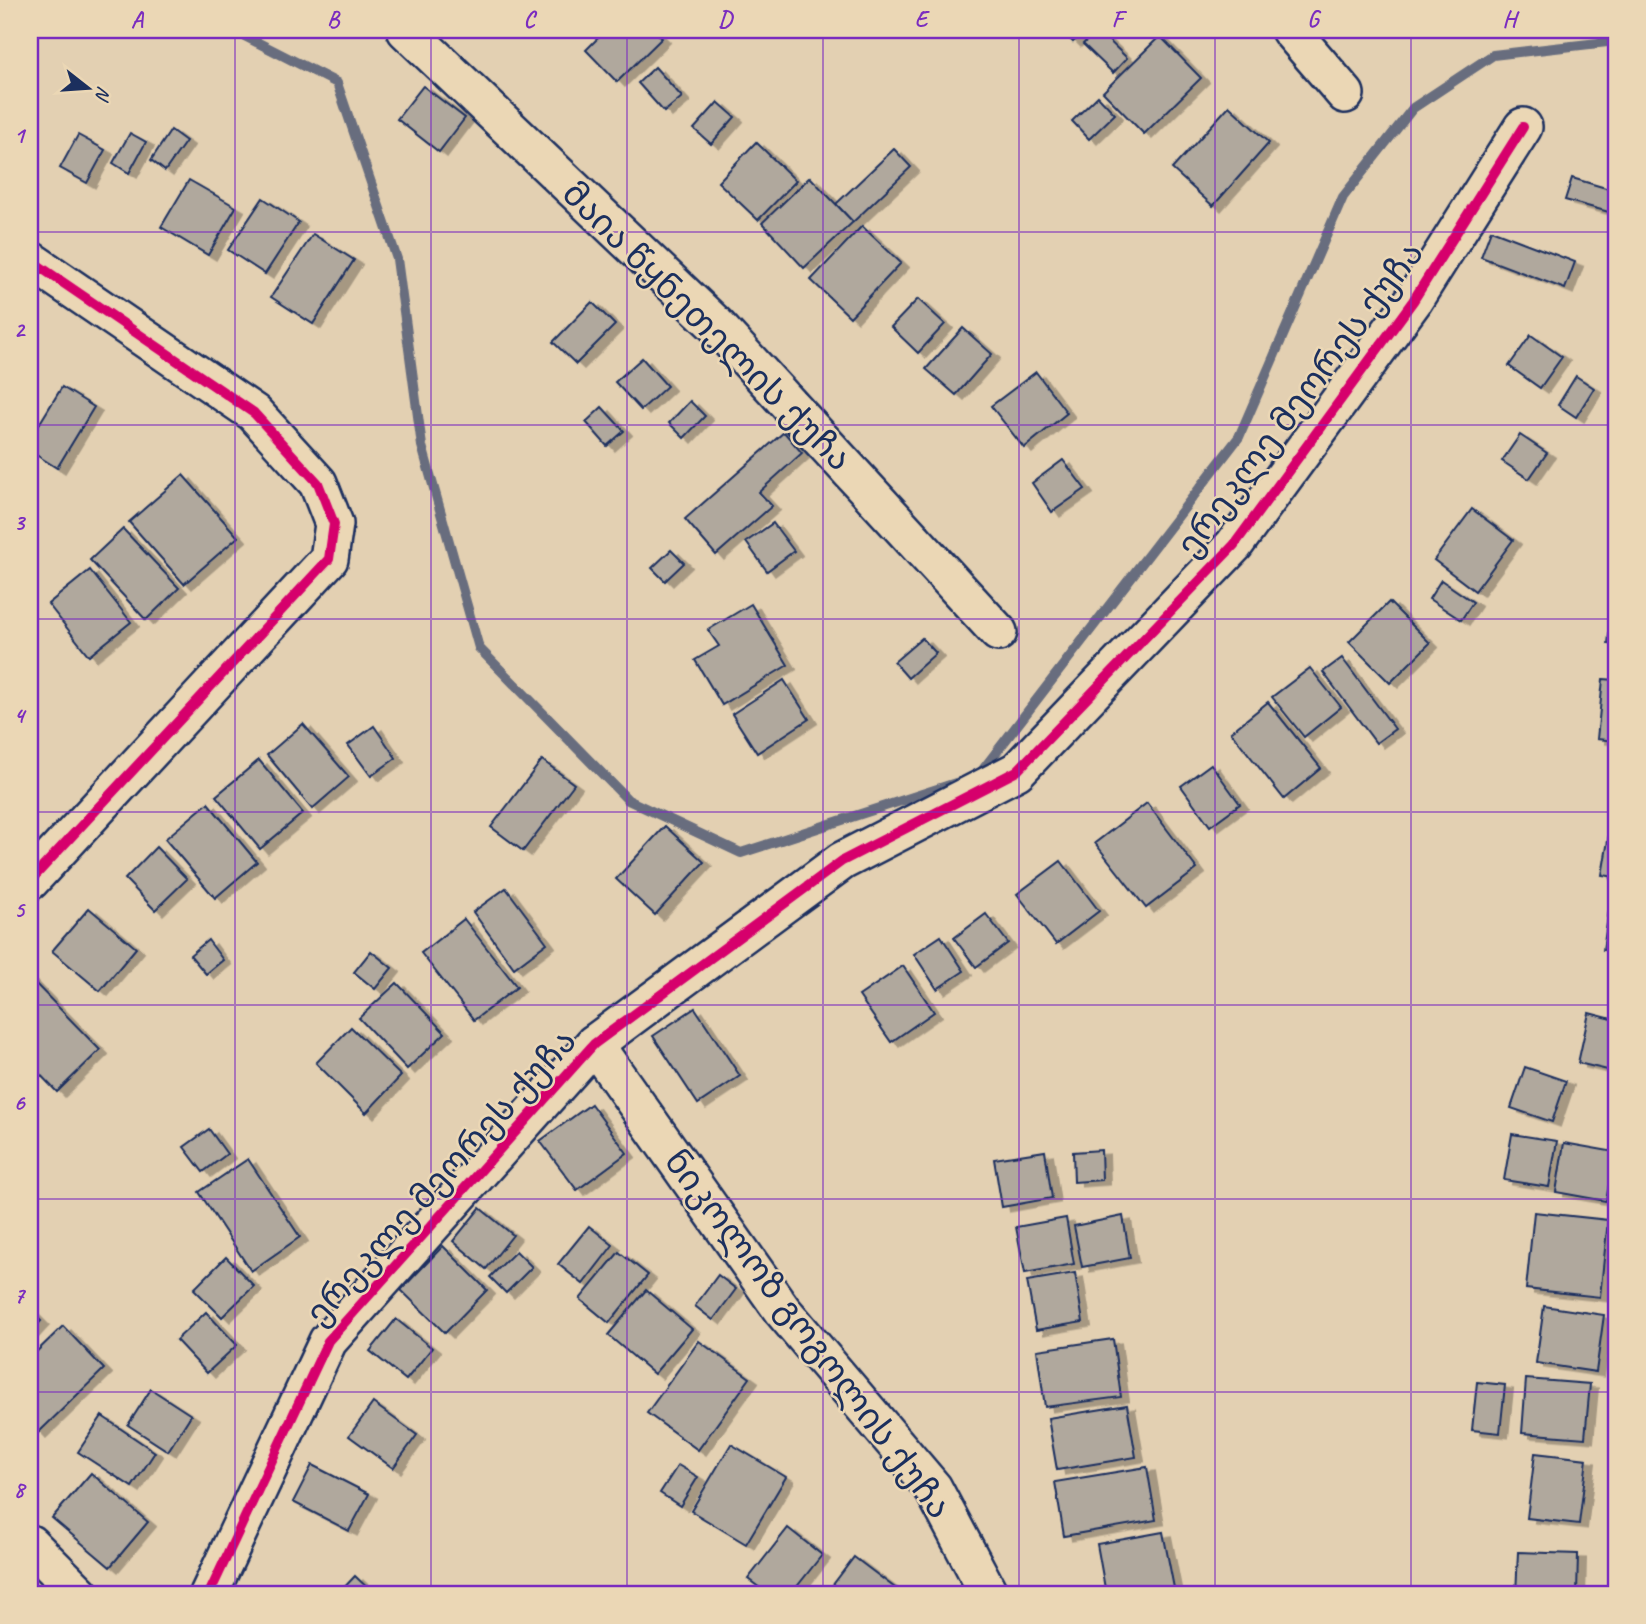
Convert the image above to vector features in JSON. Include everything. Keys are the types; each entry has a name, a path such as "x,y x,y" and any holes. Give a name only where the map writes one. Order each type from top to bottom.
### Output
{"street":[{"name":"მაია წყნეთელის ქუჩა","path":"406,30 716,325 998,632"},
{"path":"1290,30 1345,93"},
{"name":"ერეკლე მეორეს ქუჩა","path":"209,1594 328,1341 594,1044 842,861 1017,771 1234,545 1413,301 1523,127"},
{"path":"30,260 254,413 318,483 334,524 329,559 30,881"},
{"name":"ნიკოლოზ გოგოლის ქუჩა","path":"594,1044 782,1310 933,1488 989,1594"},
{"path":"30,1544 80,1594"}],"building":[{"path":"606,30 654,30 662,38 617,82 586,50"},
{"path":"1061,30 1086,30 1073,42"},
{"path":"1098,30 1127,58 1113,73 1083,44"},
{"path":"1160,36 1201,78 1144,134 1103,92"},
{"path":"655,67 682,97 664,112 638,83"},
{"path":"423,86 465,118 439,152 397,119"},
{"path":"1098,96 1115,114 1089,139 1072,121"},
{"path":"718,102 735,117 711,144 694,129"},
{"path":"1229,106 1269,143 1213,206 1172,169"},
{"path":"171,130 186,141 165,171 151,160"},
{"path":"130,133 146,142 129,173 113,163"},
{"path":"78,135 105,150 87,183 60,168"},
{"path":"756,142 796,181 758,220 718,182"},
{"path":"894,149 911,167 853,222 836,204"},
{"path":"810,177 853,222 804,268 762,223"},
{"path":"1572,178 1616,191 1616,214 1565,200"},
{"path":"189,180 236,207 208,255 161,227"},
{"path":"263,198 299,222 265,274 228,250"},
{"path":"862,226 901,263 850,317 811,280"},
{"path":"1491,230 1575,262 1565,289 1481,257"},
{"path":"313,234 354,260 313,324 271,297"},
{"path":"918,299 945,324 918,353 891,327"},
{"path":"592,302 615,325 576,364 553,342"},
{"path":"963,328 992,354 956,395 926,369"},
{"path":"1531,335 1562,357 1540,388 1509,366"},
{"path":"642,358 667,386 641,410 615,382"},
{"path":"1036,372 1067,413 1024,448 991,406"},
{"path":"1576,376 1594,388 1576,417 1558,405"},
{"path":"62,387 94,407 57,468 30,451 30,439"},
{"path":"690,401 705,416 684,438 669,423"},
{"path":"602,407 624,431 607,446 586,422"},
{"path":"784,432 802,453 759,492 772,506 716,555 685,519"},
{"path":"1520,435 1547,453 1529,479 1502,461"},
{"path":"1063,460 1085,489 1052,512 1032,483"},
{"path":"183,475 238,537 184,584 129,522"},
{"path":"1472,509 1513,540 1475,591 1434,560"},
{"path":"773,523 794,551 767,571 746,542"},
{"path":"123,529 179,588 146,620 90,560"},
{"path":"671,550 684,563 665,581 652,568"},
{"path":"90,570 131,622 89,656 48,604"},
{"path":"1441,580 1473,602 1461,620 1429,599"},
{"path":"1616,582 1616,645 1608,644"},
{"path":"1389,602 1430,643 1390,683 1349,642"},
{"path":"751,604 788,665 722,705 695,660 719,646 708,630"},
{"path":"922,638 936,653 908,678 894,662"},
{"path":"1342,658 1395,729 1376,743 1323,672"},
{"path":"1310,668 1341,707 1304,737 1272,697"},
{"path":"1603,679 1616,680 1616,741 1597,739"},
{"path":"784,680 809,719 757,753 732,714"},
{"path":"1268,702 1321,768 1284,799 1231,732"},
{"path":"303,724 349,777 312,809 267,755"},
{"path":"374,726 396,758 371,776 348,745"},
{"path":"259,760 303,813 260,849 216,796"},
{"path":"542,760 574,784 523,851 491,827"},
{"path":"1211,764 1240,804 1210,826 1181,786"},
{"path":"208,803 257,862 215,898 165,839"},
{"path":"1147,803 1197,869 1146,908 1095,843"},
{"path":"1611,823 1616,824 1616,877 1602,875"},
{"path":"665,826 704,862 655,915 616,879"},
{"path":"156,847 187,879 155,910 125,879"},
{"path":"1061,861 1099,911 1056,944 1017,894"},
{"path":"506,888 547,943 514,968 473,912"},
{"path":"89,908 136,948 100,991 52,951"},
{"path":"1609,910 1616,911 1616,952 1603,950"},
{"path":"986,914 1008,943 976,967 954,938"},
{"path":"464,919 517,987 474,1020 421,953"},
{"path":"941,936 964,971 937,989 914,954"},
{"path":"208,940 223,960 206,974 190,955"},
{"path":"371,951 392,968 375,989 354,972"},
{"path":"903,966 934,1012 891,1042 859,996"},
{"path":"30,978 100,1050 57,1092 30,1064"},
{"path":"397,983 445,1033 407,1069 359,1018"},
{"path":"695,1008 740,1076 698,1104 653,1036"},
{"path":"1589,1013 1616,1020 1616,1072 1578,1063"},
{"path":"351,1027 401,1076 366,1113 316,1063"},
{"path":"1525,1067 1566,1081 1552,1122 1511,1108"},
{"path":"591,1104 627,1153 577,1190 540,1141"},
{"path":"209,1129 227,1154 203,1172 184,1147"},
{"path":"1512,1134 1557,1141 1549,1187 1504,1180"},
{"path":"1564,1143 1615,1152 1606,1201 1556,1192"},
{"path":"1101,1150 1102,1180 1074,1182 1073,1152"},
{"path":"1045,1151 1052,1198 1002,1207 994,1159"},
{"path":"248,1159 300,1237 251,1271 199,1192"},
{"path":"480,1208 513,1235 486,1269 453,1241"},
{"path":"1534,1212 1608,1220 1600,1297 1526,1289"},
{"path":"1123,1216 1130,1258 1082,1267 1074,1226"},
{"path":"1066,1218 1074,1264 1025,1273 1016,1227"},
{"path":"589,1226 613,1245 583,1284 558,1264"},
{"path":"443,1246 487,1290 445,1333 401,1290"},
{"path":"516,1251 532,1267 506,1293 490,1277"},
{"path":"619,1252 648,1275 609,1323 580,1299"},
{"path":"226,1257 254,1286 222,1317 194,1289"},
{"path":"1075,1273 1083,1322 1036,1330 1027,1281"},
{"path":"718,1275 736,1289 713,1320 695,1306"},
{"path":"646,1290 692,1329 654,1374 608,1335"},
{"path":"1544,1306 1604,1315 1596,1372 1536,1363"},
{"path":"30,1310 41,1321 30,1333"},
{"path":"206,1312 237,1345 207,1373 176,1340"},
{"path":"396,1319 432,1348 406,1380 370,1351"},
{"path":"63,1326 104,1369 38,1433 30,1424 30,1358"},
{"path":"1113,1339 1121,1397 1045,1407 1037,1350"},
{"path":"699,1341 750,1378 698,1450 647,1413"},
{"path":"1526,1379 1590,1384 1585,1438 1522,1433"},
{"path":"1477,1382 1505,1385 1500,1433 1472,1430"},
{"path":"151,1389 191,1415 168,1451 128,1425"},
{"path":"373,1403 417,1435 393,1468 349,1436"},
{"path":"1127,1405 1136,1457 1057,1470 1048,1418"},
{"path":"102,1416 155,1452 132,1487 78,1452"},
{"path":"731,1444 786,1477 746,1544 691,1511"},
{"path":"1535,1453 1587,1459 1579,1524 1527,1518"},
{"path":"312,1465 369,1494 349,1531 293,1502"},
{"path":"678,1465 698,1477 680,1506 660,1493"},
{"path":"1147,1467 1156,1520 1064,1536 1055,1482"},
{"path":"91,1473 148,1522 110,1567 52,1518"},
{"path":"788,1528 822,1555 791,1594 768,1594 748,1579"},
{"path":"1163,1532 1175,1593 1106,1594 1097,1544"},
{"path":"1518,1552 1578,1554 1577,1594 1516,1594"},
{"path":"854,1557 903,1594 826,1594"},
{"path":"355,1576 374,1594 338,1594"}],"waterway":[{"path":"233,30 337,83 397,259 422,446 479,648 628,800 741,853 962,781"},
{"path":"978,776 1239,437 1343,197 1413,108 1493,55 1616,41"}],"cycle path":[{"path":"209,1594 328,1341 594,1044 842,861 1017,771 1234,545 1413,301 1523,127"},
{"path":"30,260 254,413 318,483 334,524 329,559 30,881"}]}
